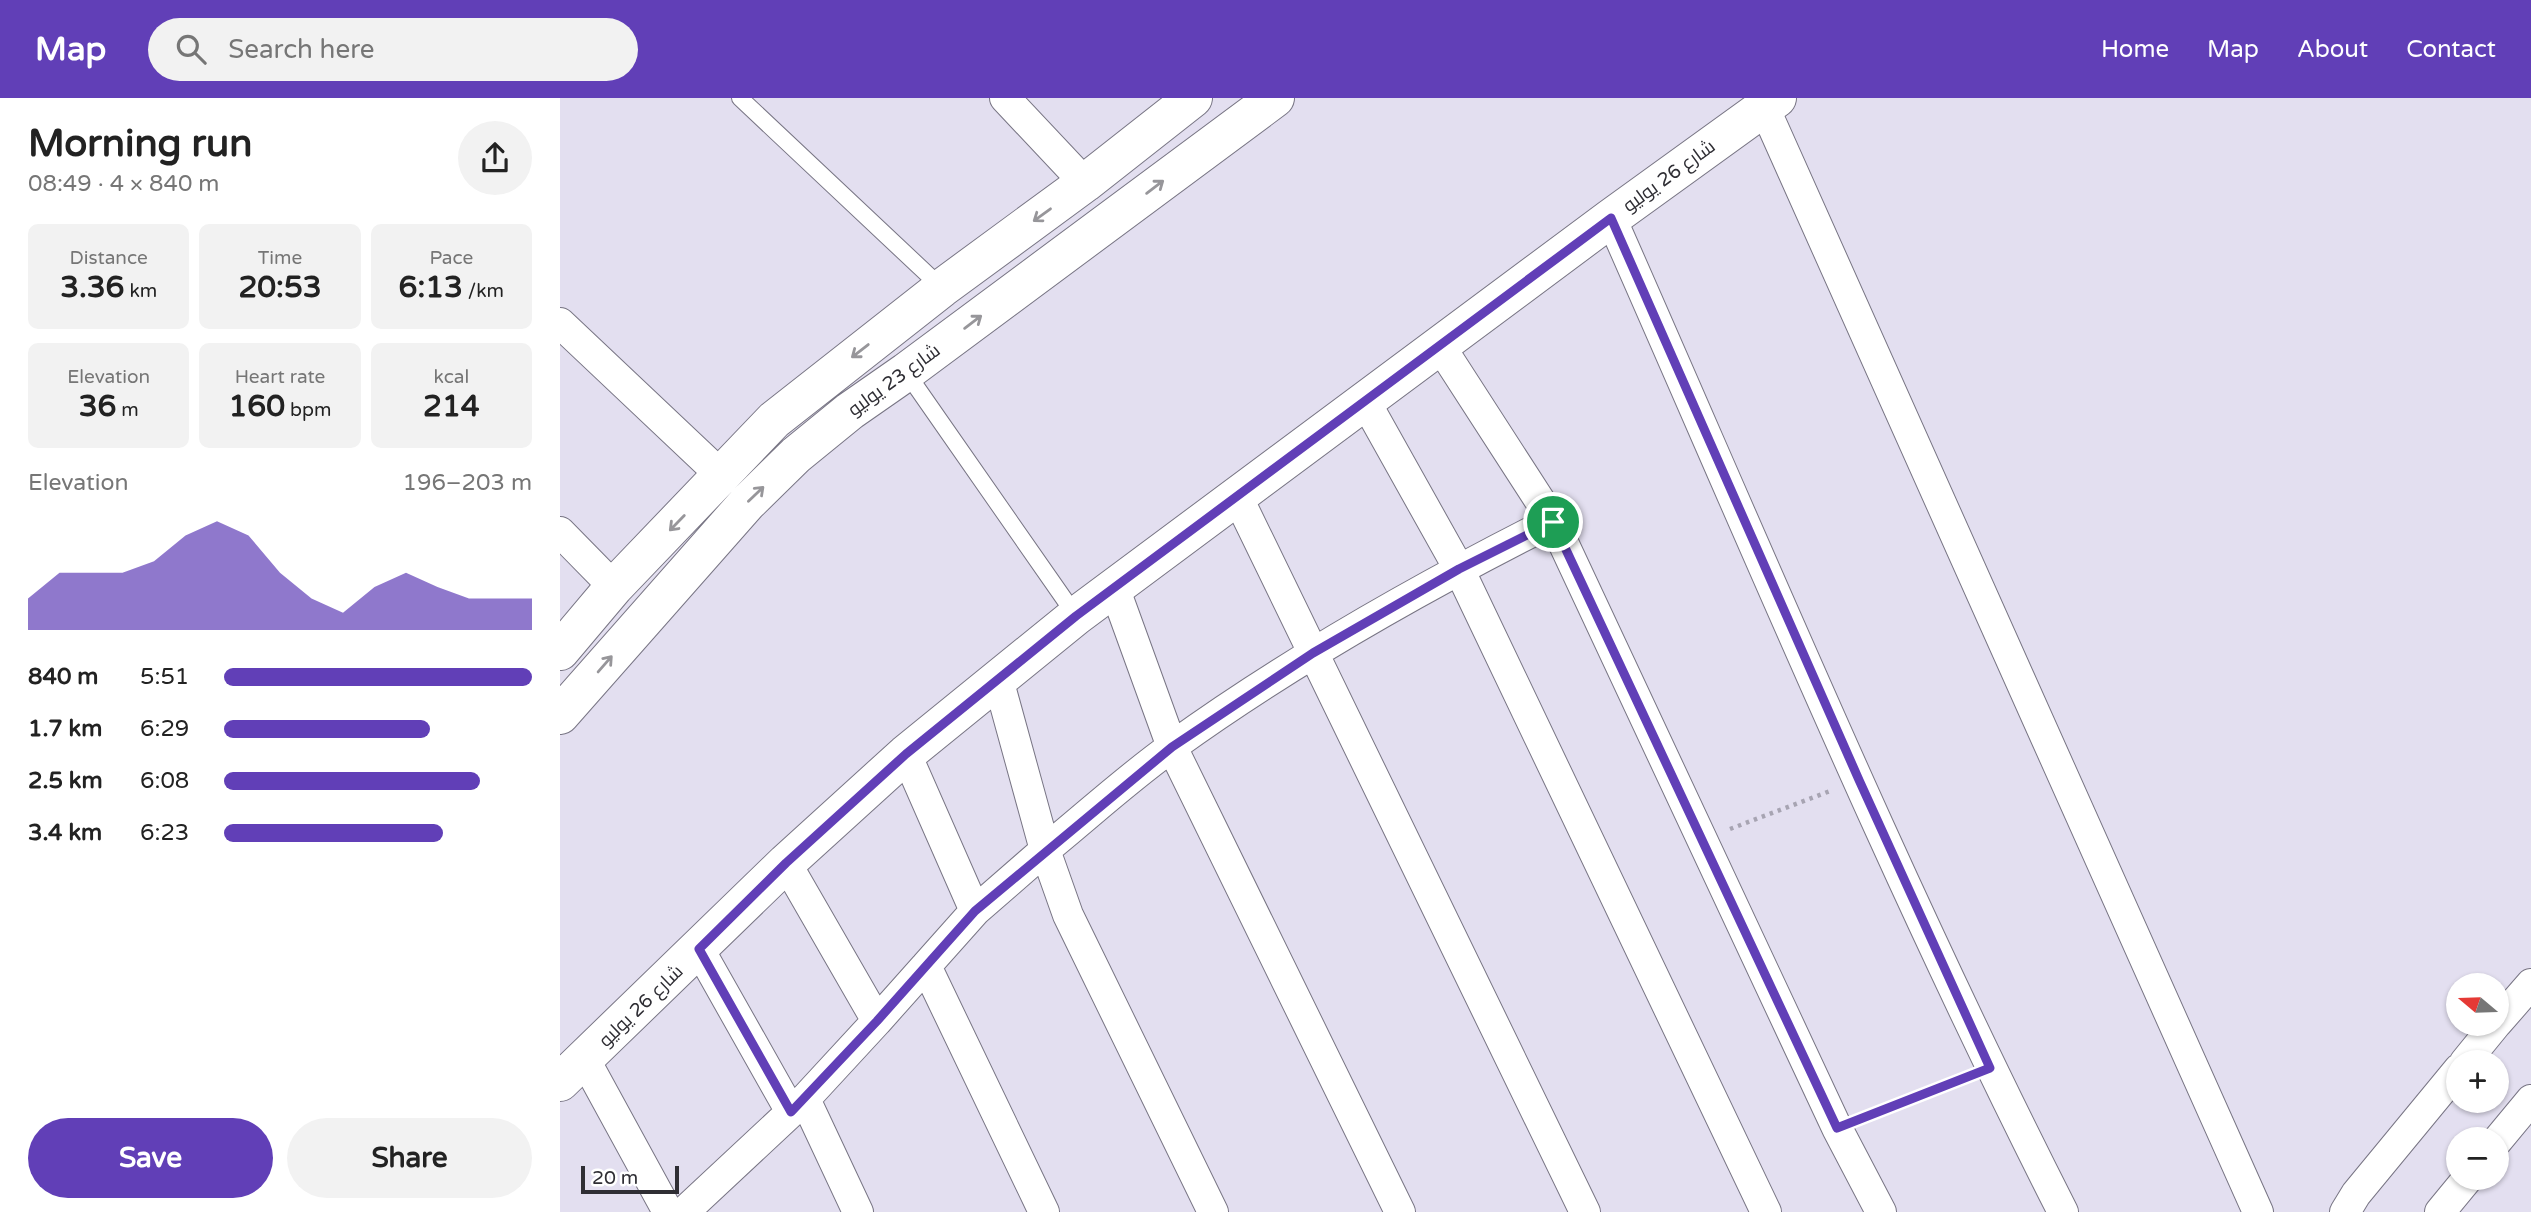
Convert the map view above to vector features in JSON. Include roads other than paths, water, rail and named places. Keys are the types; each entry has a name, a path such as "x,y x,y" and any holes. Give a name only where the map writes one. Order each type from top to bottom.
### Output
{"street":[{"path":"1004,98 1085,183"},
{"path":"560,651 614,587 774,420 942,288 1085,183 1193,98"},
{"name":"شارع 23 يوليو","path":"560,715 747,503 796,455 850,411 1275,98"},
{"path":"1770,102 2258,1212"},
{"name":"شارع 26 يوليو","path":"572,1071 786,863 906,754 1076,616 1770,102"},
{"path":"1611,218 1859,780 1990,1068 2063,1212"},
{"path":"560,323 722,476"},
{"path":"1440,346 1553,522 1837,1128 1881,1212"},
{"path":"1365,401 1459,569 1766,1212"},
{"path":"1237,496 1585,1212"},
{"path":"572,1071 684,1210 798,1106 975,911 1172,747 1313,653 1459,569 1553,522"},
{"path":"560,531 614,587"},
{"path":"1114,587 1172,747 1400,1212"},
{"path":"999,679 1045,850 1068,915 1213,1212"},
{"path":"906,754 975,911"},
{"path":"786,863 877,1021"},
{"path":"699,949 798,1106 858,1212"},
{"path":"926,966 1044,1212"},
{"path":"2510,1008 2531,984"},
{"path":"2475,1050 2486,1036"},
{"path":"2345,1212 2356,1194 2446,1085"},
{"path":"2509,1127 2531,1100"},
{"path":"2440,1212 2458,1190"}],"lane":[{"path":"740,98 942,288"},
{"path":"906,372 1076,616"}]}
